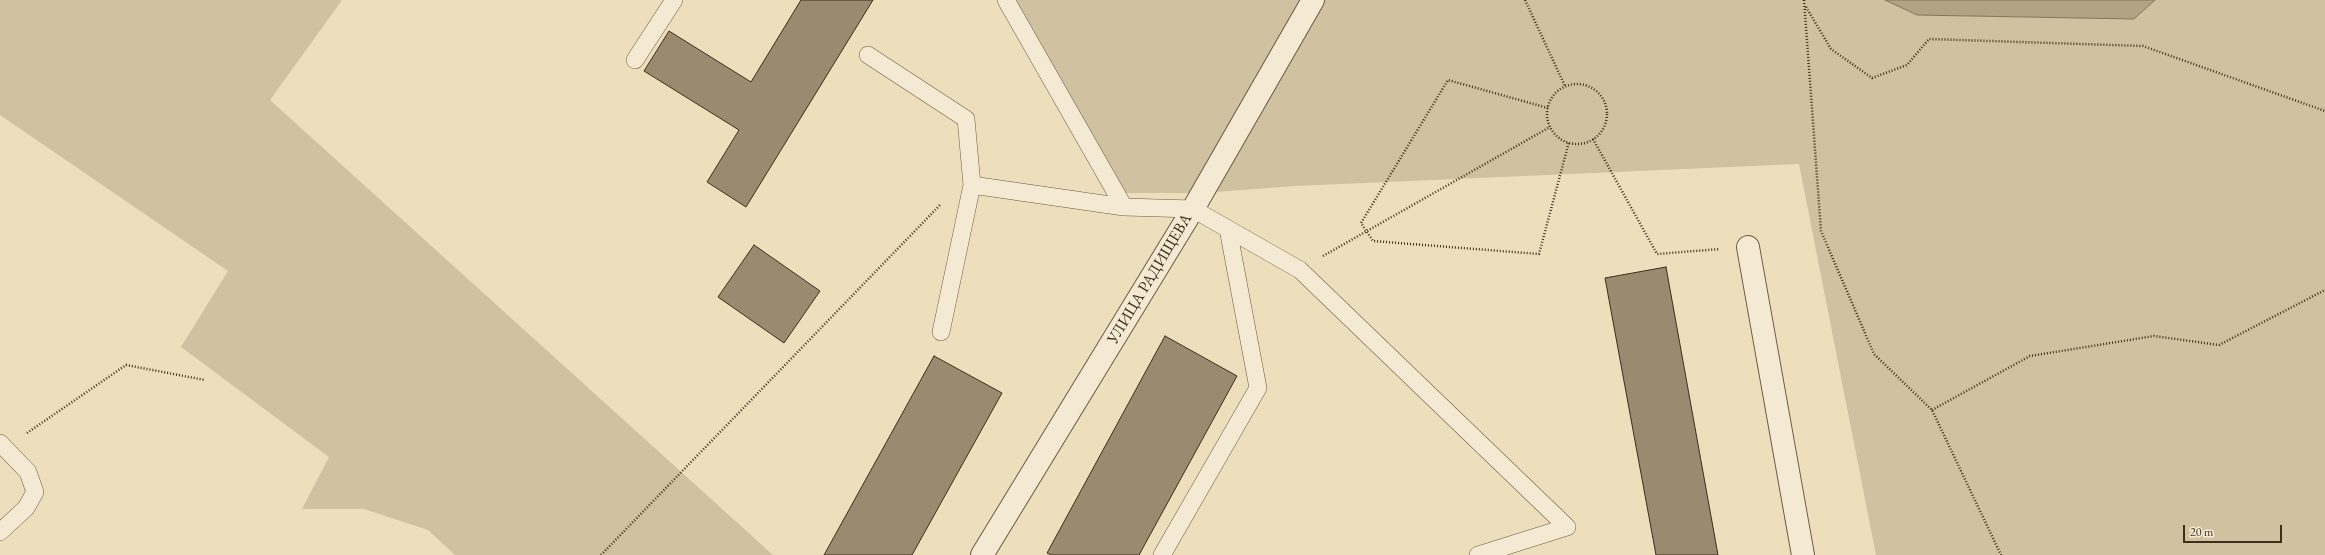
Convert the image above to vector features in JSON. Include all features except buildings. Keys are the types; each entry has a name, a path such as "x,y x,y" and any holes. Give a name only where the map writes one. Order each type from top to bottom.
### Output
{"street":[{"name":"УЛИЦА РАДИЩЕВА","path":"982,555 1193,209 1313,0"},
{"path":"1748,247 1803,555"}],"lane":[{"path":"635,60 674,0"},
{"path":"1006,0 1124,207"},
{"path":"868,55 966,119 972,185 941,332"},
{"path":"972,185 1124,207 1193,209 1300,270 1567,527 1478,555"},
{"path":"1162,555 1258,388 1228,229"},
{"path":"0,532 26,508 34,492 28,472 2,445"}],"path":[{"path":"1525,0 1565,86"},
{"path":"1804,0 1831,49 1872,78 1907,66 1930,39 2143,46 2325,110"},
{"path":"1806,6 1820,231 1874,354 1932,410 2001,555"},
{"path":"1548,108 1448,80 1361,223 1373,241 1540,254 1569,142"},
{"path":"1579,84 1593,88 1600,94 1606,103 1608,113 1606,124 1601,133 1593,139 1584,143 1569,142 1555,135 1550,126 1548,108 1551,99 1565,86 1579,84"},
{"path":"1300,270 1550,126"},
{"path":"1593,139 1657,254 1748,247"},
{"path":"601,555 936,207 972,185"},
{"path":"1932,410 2030,356 2154,336 2219,345 2325,290"},
{"path":"2,445 126,365 205,380"}],"shaded area":[{"path":"0,0 342,0 270,100 773,555 455,555 428,530 364,509 302,509 329,457 181,347 228,271 0,115"},
{"path":"1016,0 1885,0 1917,15 2134,19 2155,0 2325,0 2325,555 1876,555 1799,164 1295,186 1202,193 1123,193"},
{"path":"1885,0 2155,0 2134,19 1917,15"}]}
